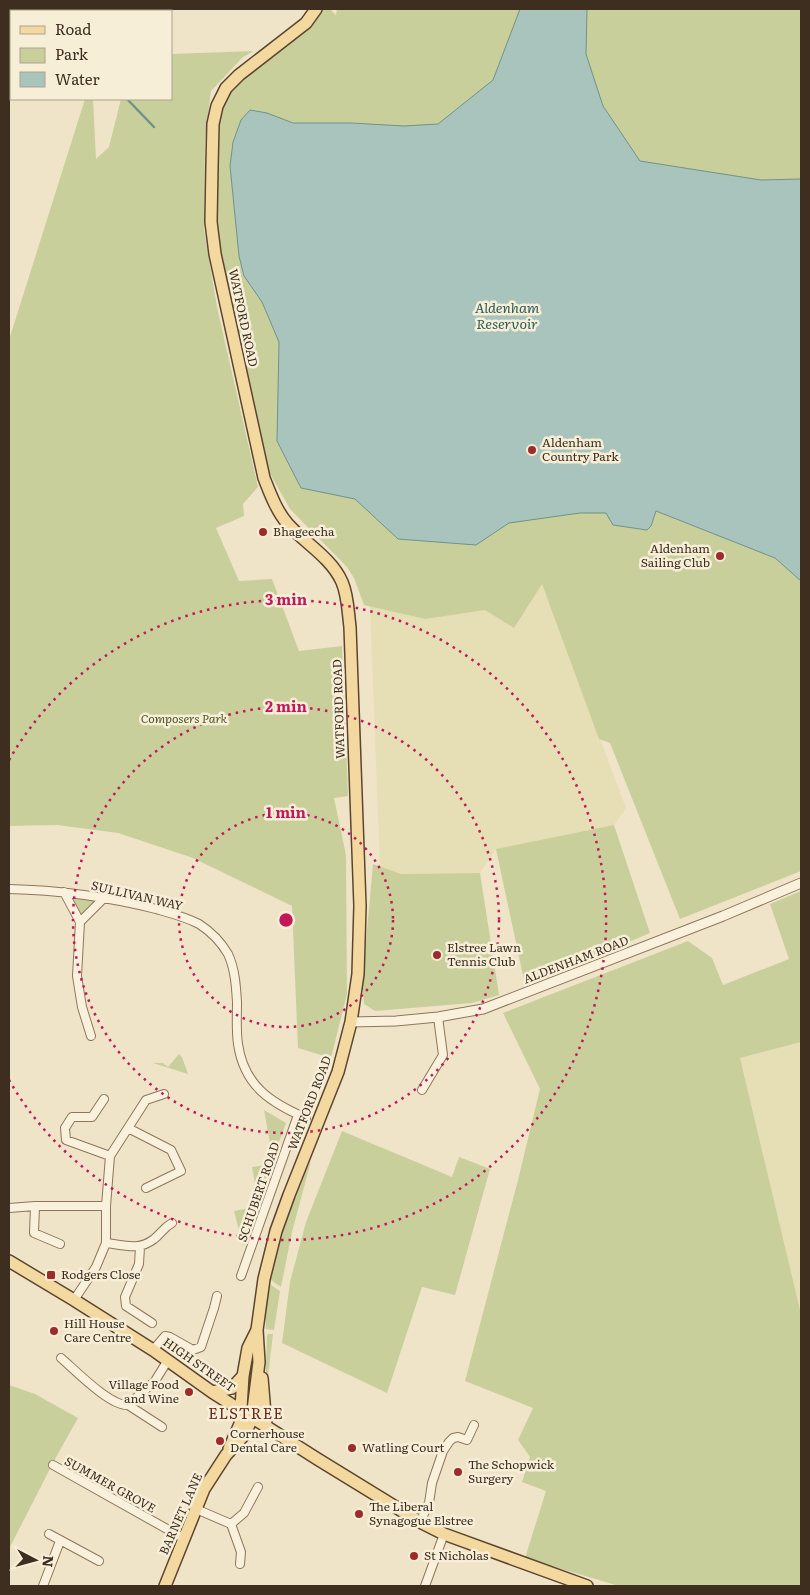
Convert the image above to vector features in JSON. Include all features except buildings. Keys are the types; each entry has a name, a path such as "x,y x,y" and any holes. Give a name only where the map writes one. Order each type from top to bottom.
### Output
{"main road":[{"name":"WATFORD ROAD","path":"252,1418 259,1362 257,1330 264,1279 276,1231 338,1072 351,1022 358,974 360,906 354,720 347,600 343,583 336,572 287,523 272,498 264,478 215,254 211,222 213,124 217,106 226,88 239,74 306,23 316,9"},
{"name":"HIGH STREET","path":"9,1261 153,1350 252,1418 420,1522 444,1534 587,1586"},
{"name":"WATFORD ROAD","path":"240,1410 248,1348 257,1330"},
{"path":"259,1362 263,1380 266,1426"},
{"path":"212,1392 232,1388 243,1376"},
{"name":"BARNET LANE","path":"226,1455 240,1424 240,1410"},
{"name":"BARNET LANE","path":"164,1586 204,1489 226,1455 245,1434 252,1418"}],"street":[{"name":"ALDENHAM ROAD","path":"351,1022 396,1021 438,1017 483,1009 801,884"},
{"name":"SULLIVAN WAY","path":"9,889 64,892 104,898 149,908 199,924 219,942 228,955 234,972 238,1043 241,1058 249,1076 258,1089 273,1102 306,1118"},
{"path":"64,892 80,922 77,976 82,1007 91,1036"},
{"path":"80,922 104,898"},
{"path":"422,1090 442,1055 438,1017"},
{"path":"74,1300 96,1267 106,1243 106,1206 110,1156 146,1100 164,1094"},
{"path":"104,1099 92,1117 72,1117 65,1128 66,1140 110,1156"},
{"name":"SCHUBERT ROAD","path":"241,1276 298,1115"},
{"path":"128,1128 170,1150 181,1171 146,1188"},
{"path":"35,1206 34,1233 60,1244"},
{"path":"9,1208 106,1206"},
{"path":"106,1243 140,1247 154,1239 165,1227 172,1223"},
{"path":"140,1247 139,1264 125,1297 126,1306 152,1323"},
{"path":"153,1350 165,1336 193,1350 201,1347 217,1296"},
{"path":"61,1358 95,1388 162,1427"},
{"path":"125,1406 155,1381 168,1360"},
{"path":"420,1522 429,1503 432,1483 443,1451 453,1438 468,1440 474,1425"},
{"name":"SUMMER GROVE","path":"53,1465 183,1538"},
{"path":"231,1524 244,1513 258,1486"},
{"path":"196,1508 231,1524 241,1552 240,1564"},
{"path":"49,1534 99,1561"},
{"path":"425,1586 444,1534"},
{"path":"43,1586 60,1541"}],"shaded area":[{"path":"542,584 626,808 614,825 496,849 480,873 401,874 380,867 370,606 425,619"},
{"path":"801,1042 801,1314 740,1058"}],"green space":[{"name":"Aldenham Country Park","path":"321,9 330,9 336,15 337,9 801,9 801,871 680,919 610,743 599,739 542,584 514,628 485,610 425,619 364,605 354,578 347,567 290,509 269,472 224,280 215,223 216,153 220,112 232,87"},
{"name":"Composers Park","path":"254,51 243,57 211,91 205,140 204,229 217,307 258,487 243,504 244,516 216,528 239,581 272,579 299,651 342,646 348,796 334,798 346,855 347,994 331,1058 298,1048 292,906 193,858 118,833 57,825 9,826 9,340 85,100 93,100 96,159 109,147 121,100 172,100 172,54"},
{"path":"614,825 650,933 525,985 496,849"},
{"name":"Elstree Lawn Tennis Club","path":"373,864 401,874 480,873 499,995 472,1003 375,1011 364,1004 362,986"},
{"path":"801,891 801,1042 740,1058 801,1314 801,1586 619,1586 525,1558 546,1491 522,1482 530,1457 518,1440 533,1408 465,1381 540,1089 503,1013 688,941 712,958 723,985 789,959 770,904"},
{"path":"75,898 94,901 95,904 81,915 73,902"},
{"path":"179,1054 182,1057 188,1074 153,1063 163,1063 168,1067"},
{"path":"264,1110 286,1123 275,1153 272,1154"},
{"path":"342,1131 452,1177 459,1157 490,1169 455,1295 422,1287 387,1393 282,1343 290,1282 306,1222"},
{"path":"311,1161 292,1232 281,1287 269,1279 286,1218 297,1189"},
{"path":"272,1164 258,1201 252,1167"},
{"path":"256,1207 243,1246 234,1211"},
{"path":"268,1283 280,1291 274,1330 266,1329 265,1305"},
{"path":"268,1334 273,1334 267,1385 265,1386 267,1336"},
{"path":"9,1385 35,1394 78,1418 9,1549"}],"water":[{"name":"Aldenham Reservoir","path":"520,9 587,9 586,54 603,106 640,161 761,180 801,179 801,581 775,558 656,511 651,526 647,530 613,525 606,513 580,513 509,523 476,545 398,539 355,499 301,488 277,441 279,342 262,302 244,276 239,256 230,166 233,142 241,120 250,110 267,113 293,123 351,123 404,126 438,124 493,80"}],"waterway":[{"path":"128,100 154,127"}],"place":[{"name":"Aldenham Country Park","path":"532,450"},
{"name":"Bhageecha","path":"263,532"},
{"name":"Aldenham Sailing Club","path":"720,556"},
{"name":"Elstree Lawn Tennis Club","path":"437,955"},
{"name":"Rodgers Close","path":"51,1275"},
{"name":"Hill House Care Centre","path":"54,1331"},
{"name":"Village Food and Wine","path":"189,1392"},
{"name":"Cornerhouse Dental Care","path":"220,1441"},
{"name":"Watling Court","path":"352,1448"},
{"name":"The Schopwick Surgery","path":"458,1472"},
{"name":"The Liberal Synagogue Elstree","path":"359,1514"},
{"name":"St Nicholas","path":"414,1556"}],"district":[{"name":"ELSTREE","path":"246,1414"}]}
